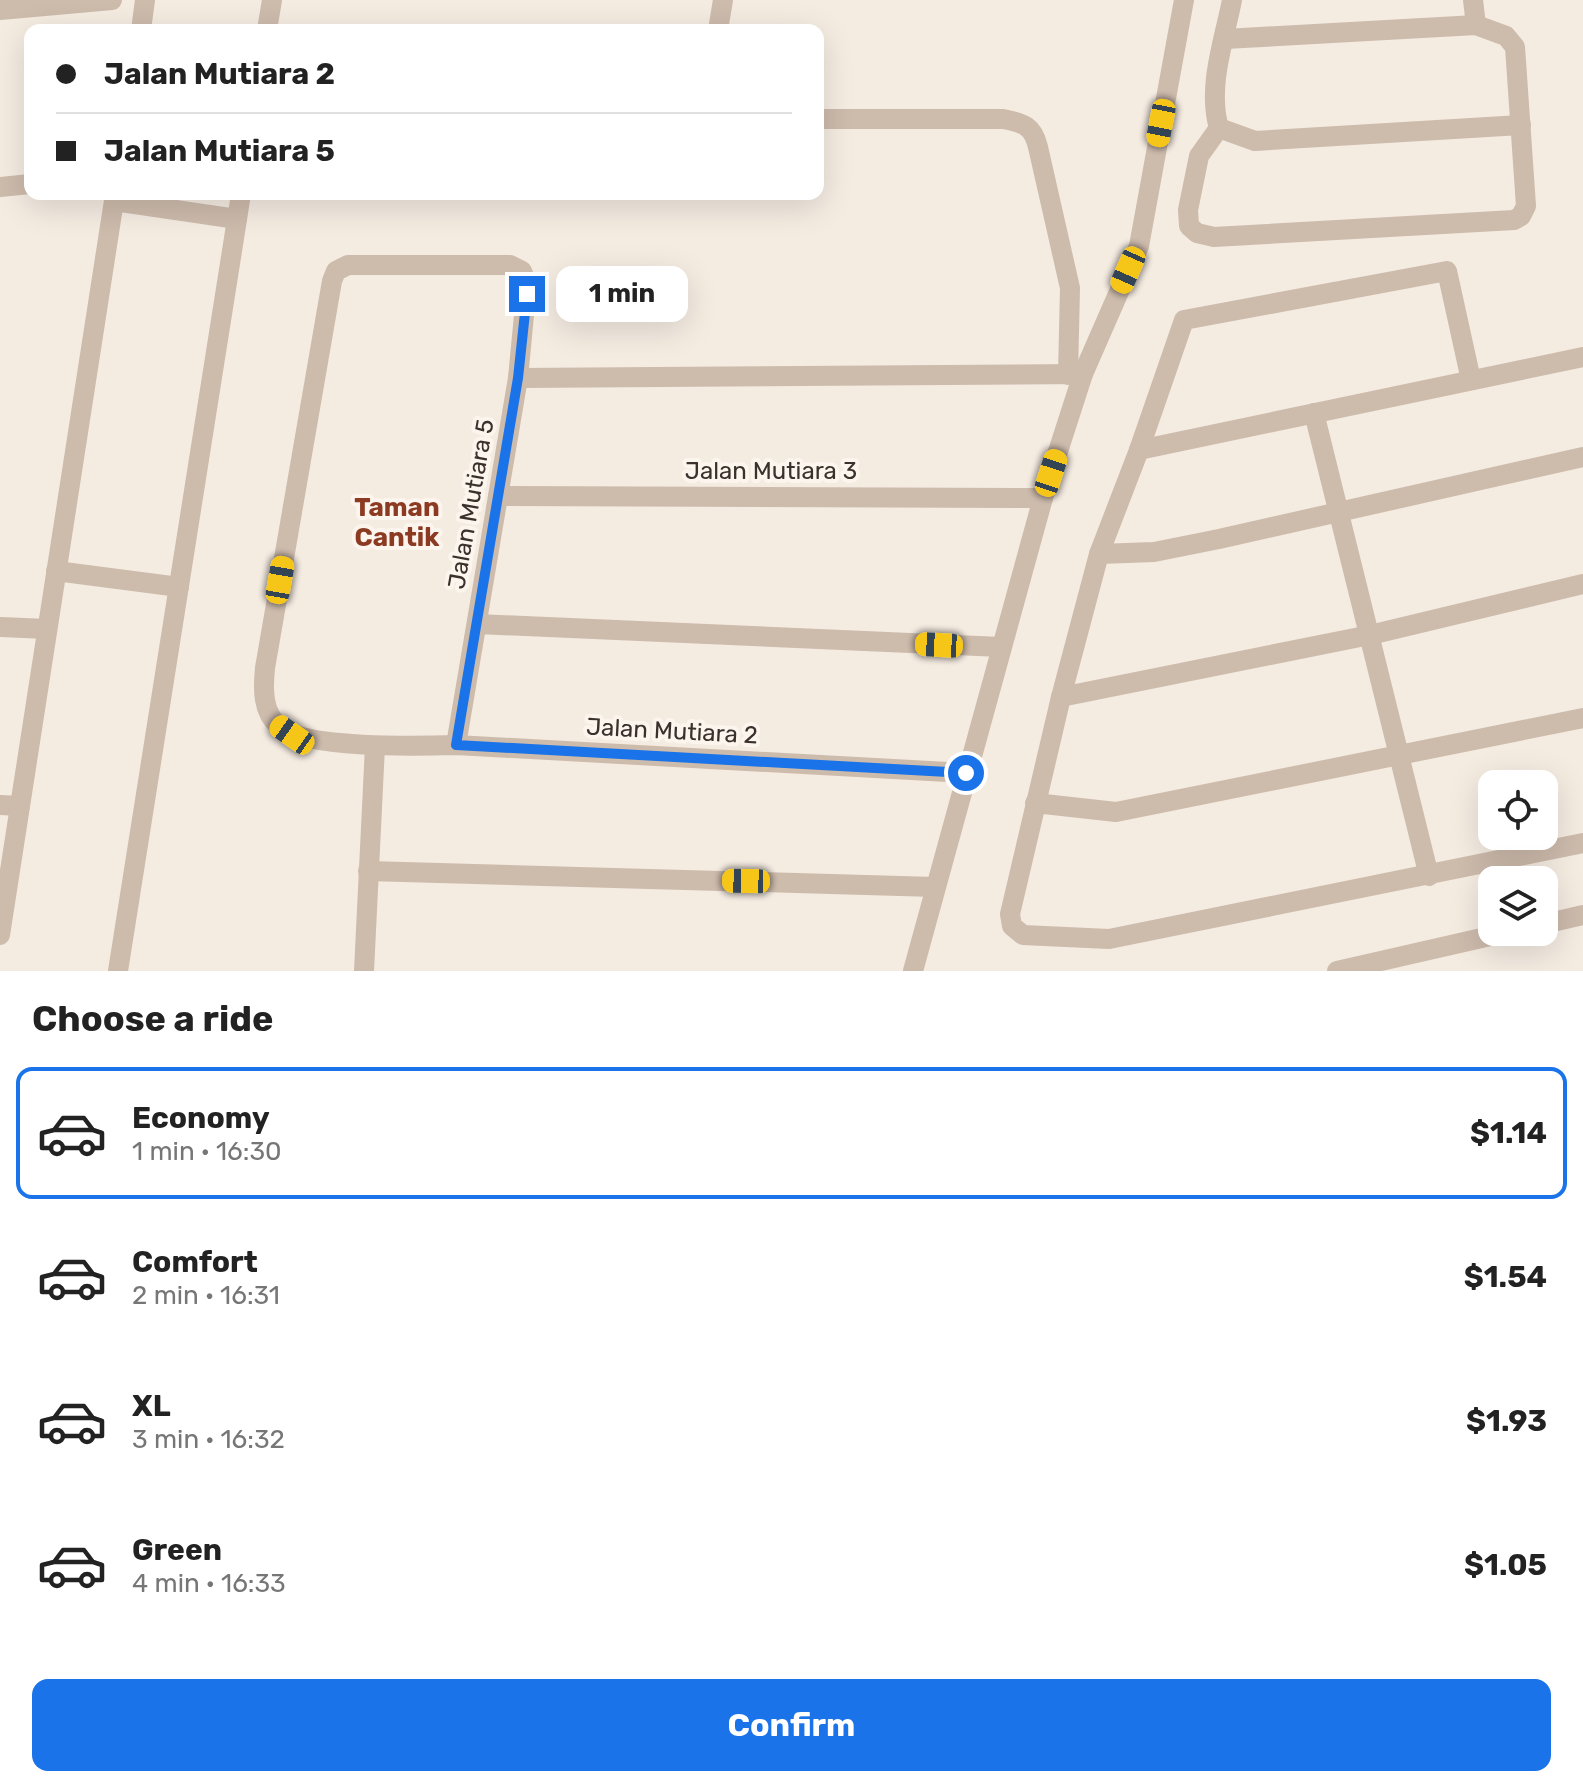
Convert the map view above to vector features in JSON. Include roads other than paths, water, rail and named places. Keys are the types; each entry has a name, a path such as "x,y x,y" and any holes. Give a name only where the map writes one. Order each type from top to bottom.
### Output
{"street":[{"path":"0,10 112,0"},
{"path":"142,24 145,0"},
{"path":"268,24 272,0"},
{"path":"719,24 723,0"},
{"path":"913,971 1076,375 1139,246 1184,0"},
{"path":"1219,128 1214,93 1232,0"},
{"path":"1473,0 1476,25"},
{"path":"1219,128 1199,156 1188,210 1189,226 1197,233 1214,237 1514,220 1521,216 1526,206 1515,47 1506,36 1476,25 1225,39"},
{"path":"824,119 1003,119 1028,125 1038,147 1070,288 1076,375"},
{"path":"1219,128 1255,141 1521,125"},
{"path":"0,187 24,185"},
{"path":"0,935 10,805 47,629 115,200"},
{"path":"132,200 237,219"},
{"path":"118,971 240,200"},
{"name":"Jalan Mutiara 2","path":"522,271 510,265 495,264 348,265 336,271 263,688 266,706 276,724 292,735 375,746 456,745 966,773"},
{"name":"Jalan Mutiara 5","path":"456,745 518,378 527,294 522,271"},
{"path":"1471,380 1447,271 1184,320 1099,554 1035,803 1010,914 1012,926 1023,935 1109,939 1583,843"},
{"path":"1139,450 1583,357"},
{"path":"518,378 1076,375"},
{"path":"1314,413 1429,876"},
{"path":"1099,554 1154,552 1339,514 1583,457"},
{"name":"Jalan Mutiara 3","path":"498,496 1043,498"},
{"path":"56,571 179,587"},
{"path":"1061,697 1370,635 1583,584"},
{"path":"477,624 1001,647"},
{"path":"0,627 47,629"},
{"path":"1035,803 1116,812 1583,718"},
{"path":"364,971 375,746"},
{"path":"368,871 935,887"},
{"path":"1558,921 1583,915"},
{"path":"1337,971 1478,939"}],"district":[{"name":"Taman Cantik","path":"397,522"}]}
